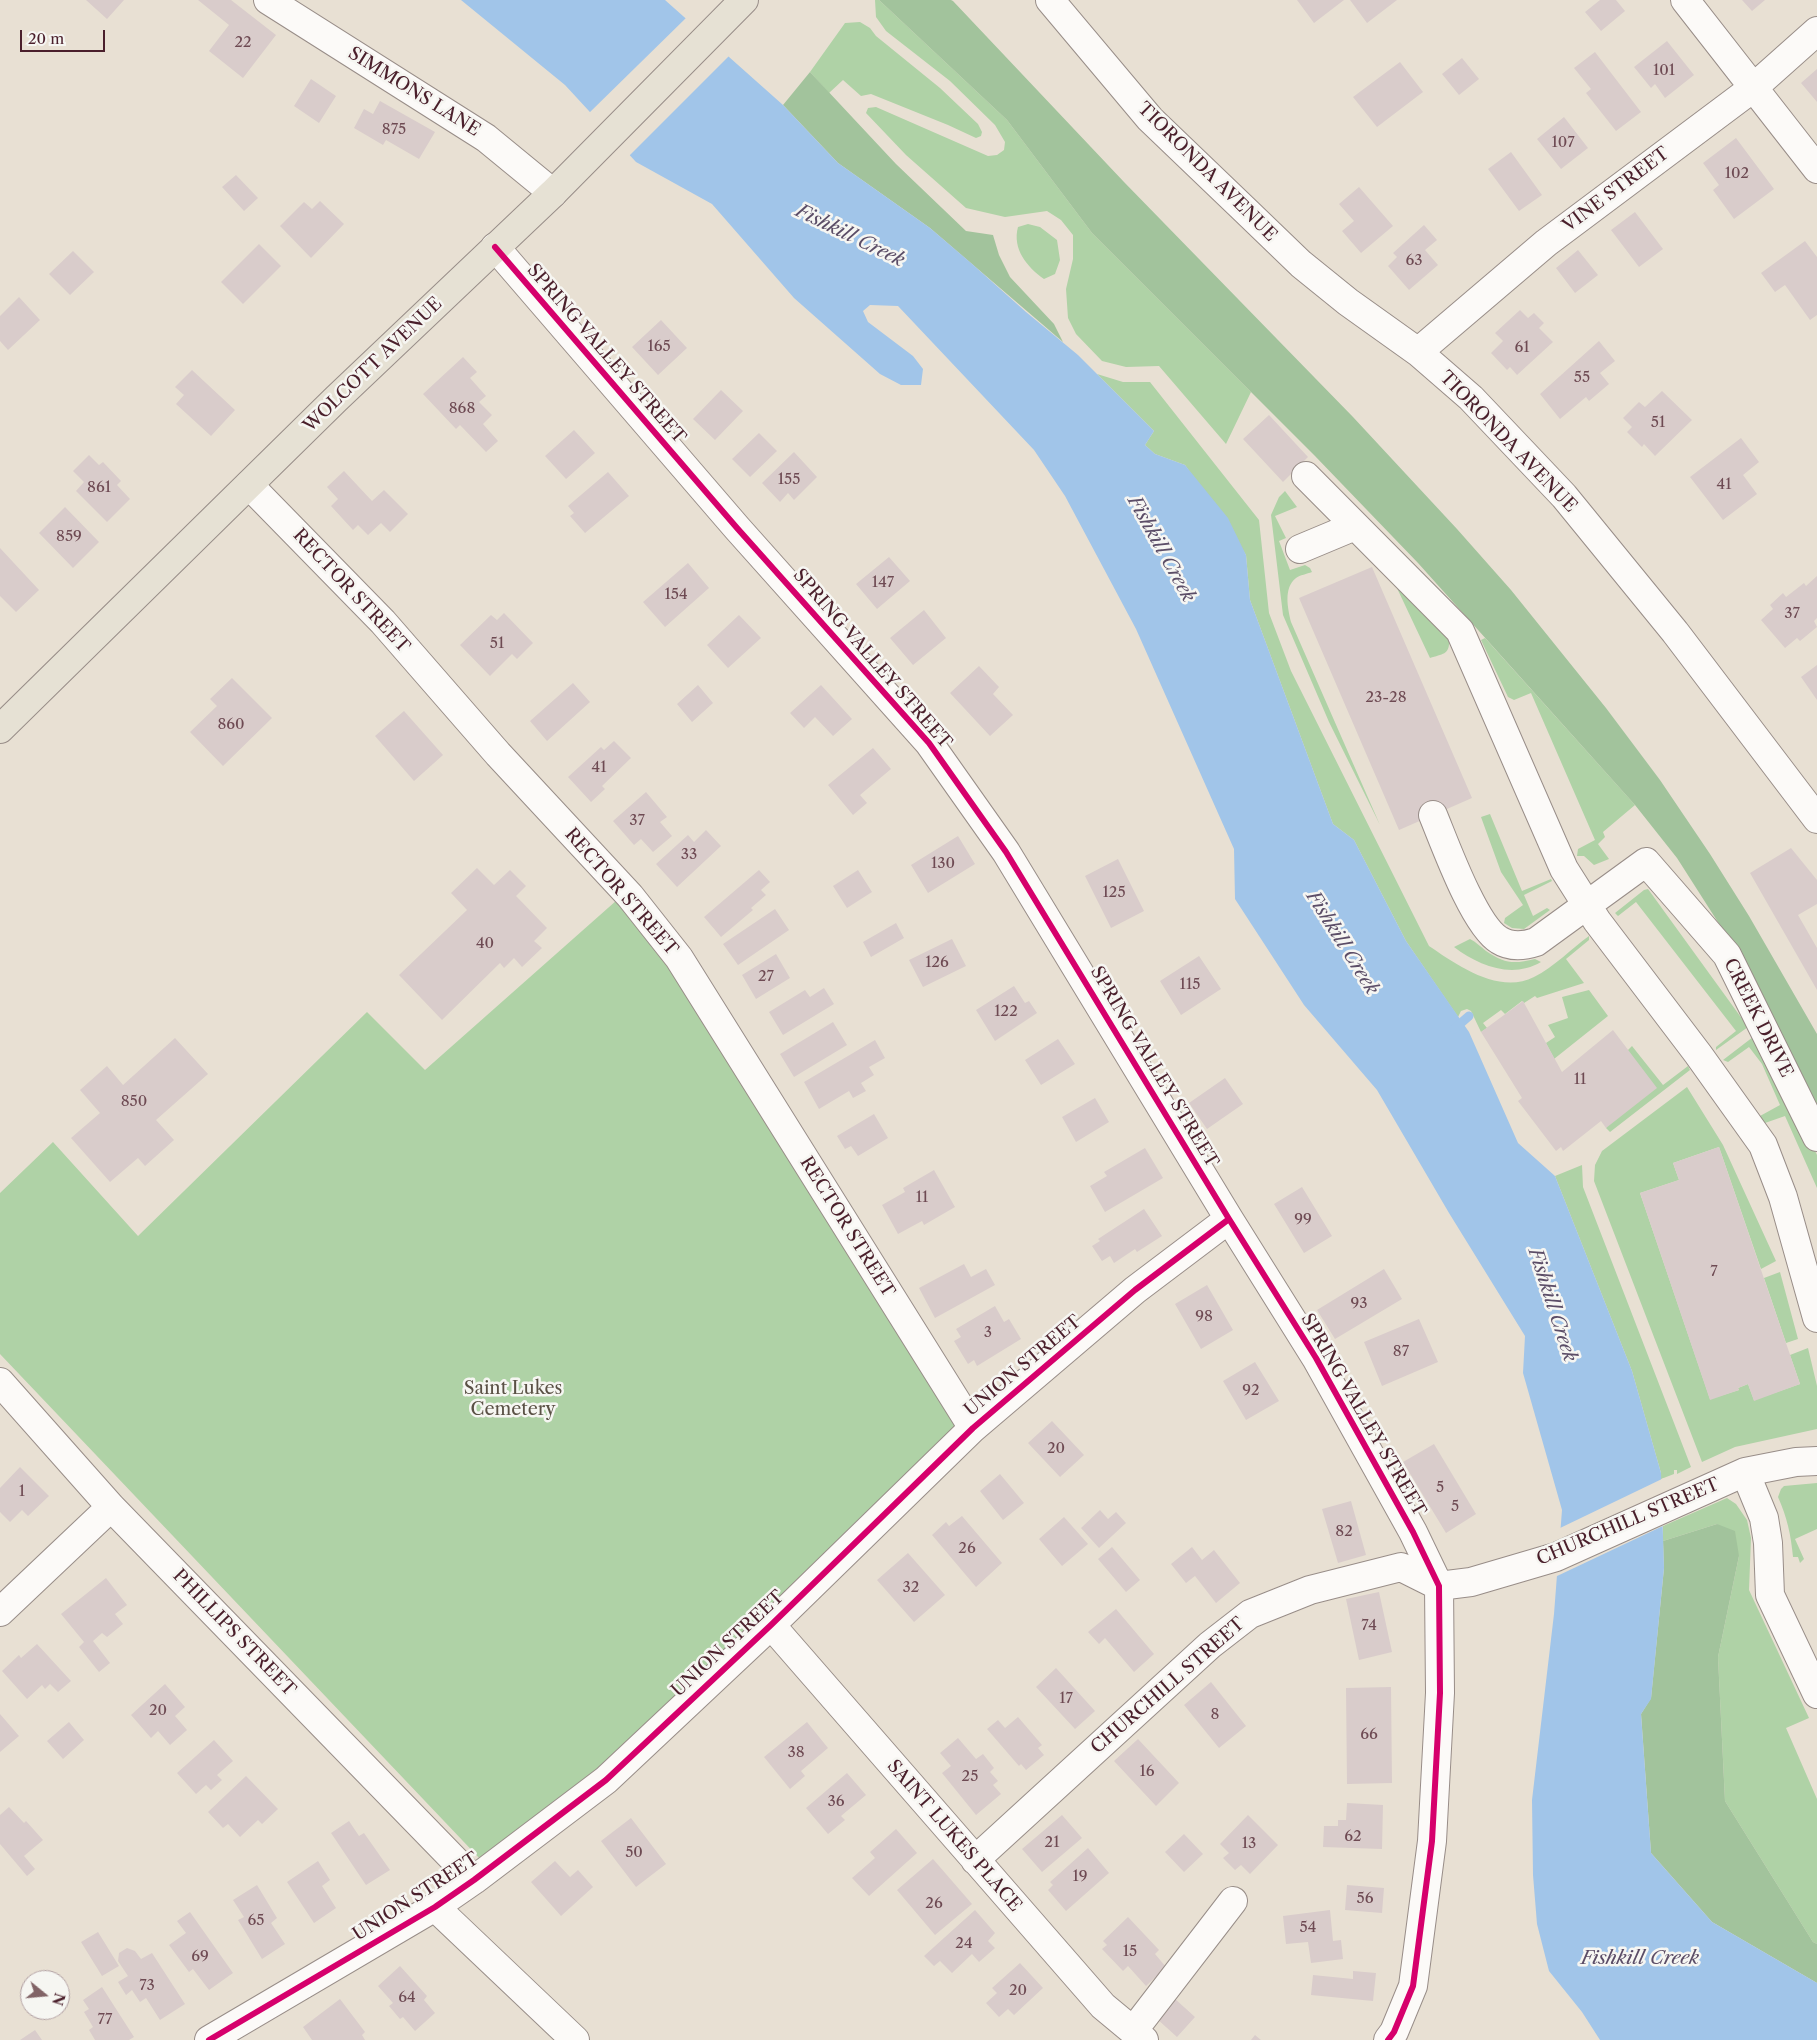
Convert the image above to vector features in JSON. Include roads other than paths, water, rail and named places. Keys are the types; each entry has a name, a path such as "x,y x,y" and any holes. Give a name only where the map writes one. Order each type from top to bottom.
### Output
{"main road":[{"name":"WOLCOTT AVENUE","path":"0,729 336,399 561,185 744,0"}],"street":[{"name":"SIMMONS LANE","path":"268,0 561,185"},
{"name":"TIORONDA AVENUE","path":"1050,0 1150,119 1309,271 1348,302 1418,352 1471,398 1564,496 1676,632 1817,819"},
{"path":"1685,0 1817,169"},
{"name":"VINE STREET","path":"1418,352 1546,242 1753,88 1817,31"},
{"name":"SPRING VALLEY STREET","path":"496,248 737,528 929,743 1006,852 1229,1219 1316,1358 1413,1532 1439,1586 1440,1693 1432,1841 1414,1986 1394,2032 1388,2040"},
{"path":"1306,476 1460,631 1563,868 1586,906 1698,1054 1763,1145 1784,1196 1817,1318"},
{"name":"RECTOR STREET","path":"249,485 382,622 498,754 630,896 679,958 973,1428"},
{"path":"1300,549 1356,526"},
{"path":"1433,815 1466,894 1489,932 1499,940 1524,946 1536,942 1586,906"},
{"name":"CREEK DRIVE","path":"1586,906 1646,862 1727,955 1817,1137"},
{"name":"UNION STREET","path":"209,2040 435,1907 474,1880 606,1780 771,1625 973,1428 1135,1290 1229,1219"},
{"name":"PHILLIPS STREET","path":"0,1382 112,1507 474,1880"},
{"name":"CHURCHILL STREET","path":"975,1860 1210,1645 1250,1614 1310,1590 1401,1568 1439,1586 1471,1582 1556,1557 1745,1472 1796,1462 1817,1461"},
{"path":"1745,1472 1764,1518 1768,1543 1770,1595 1817,1694"},
{"path":"0,1612 112,1507"},
{"name":"SAINT LUKES PLACE","path":"771,1625 1103,2006 1138,2036"},
{"path":"1138,2036 1234,1900"},
{"path":"435,1907 575,2040"}],"water":[{"name":"Fishkill Creek","path":"461,0 665,0 783,105 838,163 930,228 1078,355 1154,431 1145,445 1155,454 1185,465 1228,518 1246,555 1250,600 1333,824 1354,840 1406,941 1469,1032 1518,1143 1555,1176 1632,1371 1661,1473 1664,1568 1651,1699 1641,1714 1651,1853 1712,1922 1817,1983 1817,2040 1600,2040 1582,2012 1549,1971 1537,1924 1533,1875 1532,1800 1554,1614 1562,1510 1523,1373 1525,1336 1449,1213 1377,1090 1304,1005 1235,899 1234,849 1136,629 1065,496 1034,450 898,306 870,305 863,311 868,322 913,356 923,369 921,385 901,385 880,374 794,298 712,204 636,162 565,85"}],"waterway":[{"path":"1454,1029 1469,1016"}],"park label":[{"name":"Saint Lukes Cemetery","path":"513,1399"}]}
